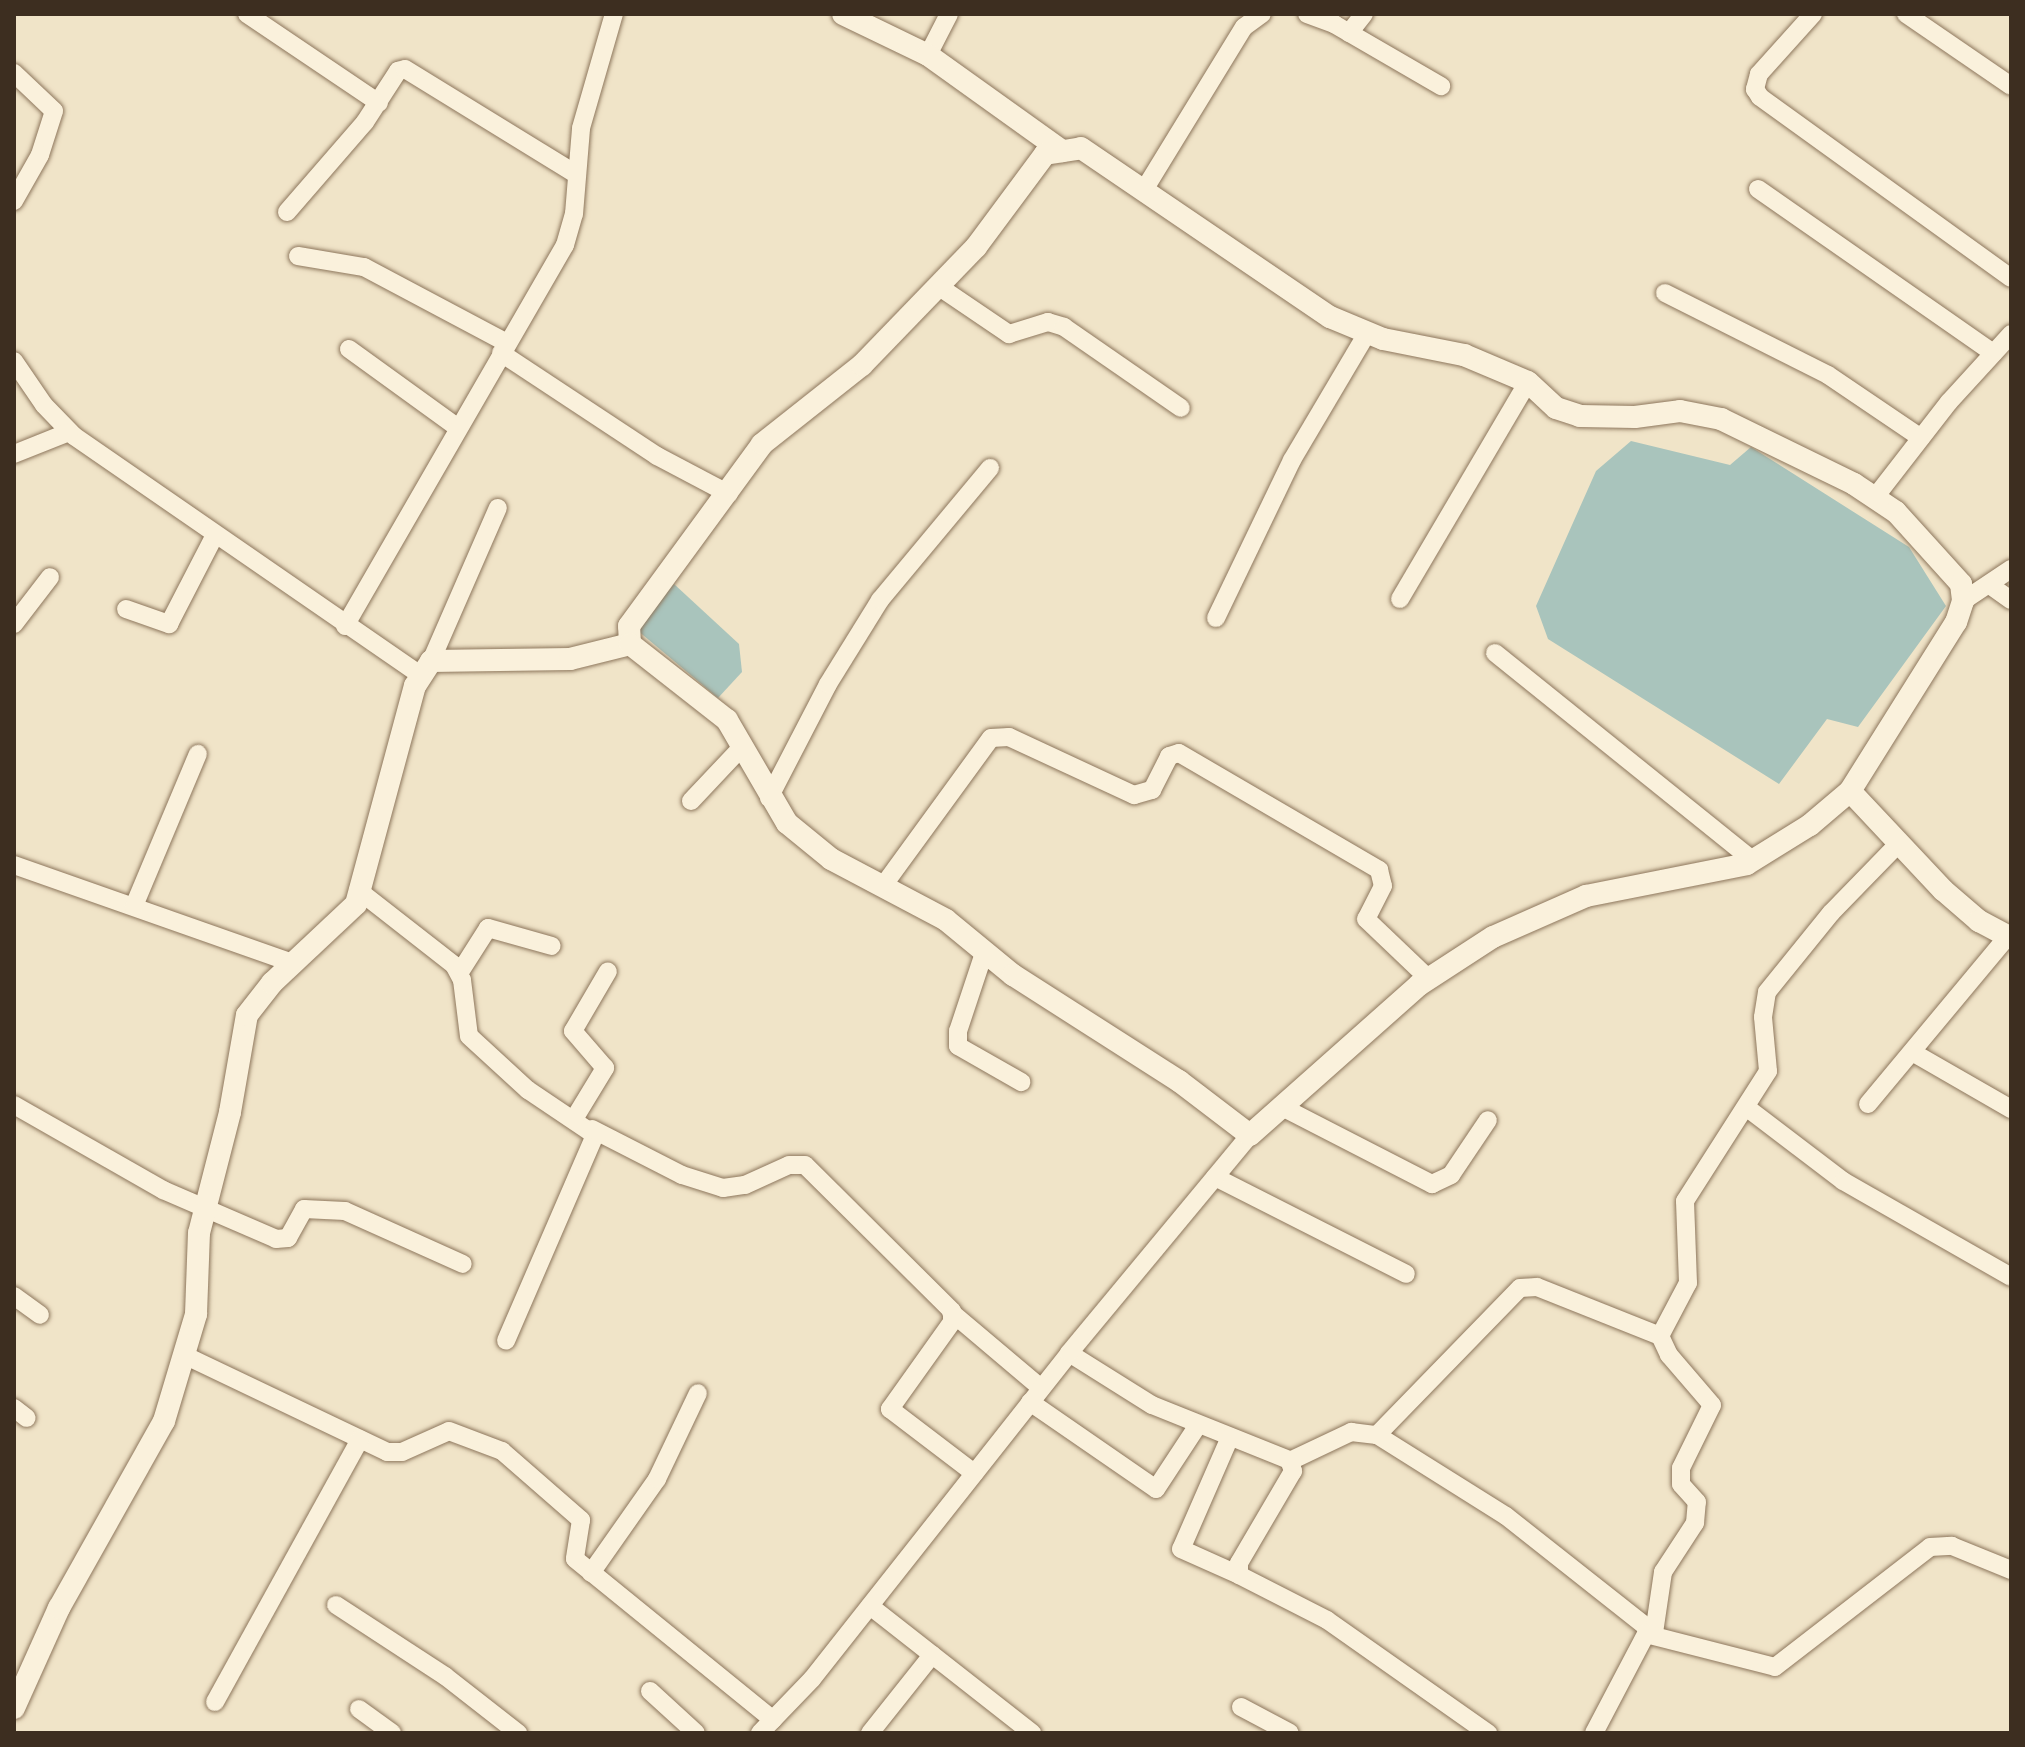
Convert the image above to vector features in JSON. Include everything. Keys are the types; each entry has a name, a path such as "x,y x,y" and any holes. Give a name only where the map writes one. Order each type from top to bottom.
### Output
{"street":[{"path":"247,14 379,103"},
{"path":"345,626 565,245 574,214 581,128 614,14"},
{"path":"843,14 928,55 1062,151"},
{"path":"928,55 949,14"},
{"path":"1144,190 1244,27 1262,14"},
{"path":"1307,14 1349,33 1441,86"},
{"path":"1349,33 1364,14"},
{"path":"1813,14 1759,74 1755,89 1760,97 2011,278"},
{"path":"1906,14 2011,86"},
{"path":"287,212 379,103 398,71 405,69 576,174"},
{"path":"14,73 54,111 40,155 14,201"},
{"path":"184,1355 395,1454 449,1431 502,1451 581,1520 582,1533 572,1553 591,1573 766,1726 870,1606 1035,1395 1250,1135 1429,979 1493,937 1586,896 1754,861 1810,825 1850,791 1956,622 1963,601 1961,584 1876,496 1721,419 1680,411 1635,417 1580,416 1556,408 1528,382 1464,355 1367,333 1330,317 1081,148 1045,154 1019,194 938,286 862,365 762,444 729,494 629,626 630,644 727,720 769,798 787,823 831,859 946,920 984,953 1179,1081 1250,1135"},
{"path":"1758,189 1993,353"},
{"path":"298,256 364,267 504,348 657,456 729,494"},
{"path":"938,286 1009,334 1048,322 1064,327 1181,408"},
{"path":"1665,293 1828,375 1921,438"},
{"path":"1216,618 1292,460 1367,333"},
{"path":"1876,496 1921,438 2011,334"},
{"path":"349,349 458,428"},
{"path":"14,361 69,432 345,626 425,668 555,660 630,644"},
{"path":"1400,599 1528,382"},
{"path":"14,454 69,432"},
{"path":"769,798 828,684 880,600 990,468"},
{"path":"14,1708 59,1608 164,1421 196,1314 195,1262 247,1015 293,963 356,904 425,668 498,508"},
{"path":"126,609 169,624 215,535"},
{"path":"1963,601 1991,586 2011,569"},
{"path":"14,624 50,577"},
{"path":"1991,586 2011,600"},
{"path":"1495,653 1754,861"},
{"path":"883,886 991,738 1009,737 1134,795 1152,790 1169,756 1179,753 1379,870 1383,886 1366,919 1429,979"},
{"path":"691,801 741,748"},
{"path":"134,906 198,754"},
{"path":"1850,791 1943,890 2009,937 1868,1104"},
{"path":"1660,1336 1688,1283 1685,1201 1768,1071 1763,1017 1767,992 1858,883 1899,843"},
{"path":"14,865 293,963"},
{"path":"358,890 460,972"},
{"path":"552,946 488,928 460,972 469,1036 528,1090 592,1129 682,1175 723,1188 745,1185 789,1165 805,1165 1035,1395 1156,1489 1198,1425"},
{"path":"984,953 958,1031 958,1046 1021,1082"},
{"path":"574,1119 605,1068 573,1031 608,971"},
{"path":"1912,1052 2011,1109"},
{"path":"14,1105 163,1190 283,1241 304,1209 345,1211 463,1264"},
{"path":"1282,1107 1432,1184 1451,1175 1488,1120"},
{"path":"1746,1107 1843,1181 2011,1277"},
{"path":"506,1341 594,1142 592,1129"},
{"path":"1215,1177 1406,1274"},
{"path":"1377,1435 1520,1288 1537,1287 1660,1336 1669,1355 1712,1405 1681,1468 1681,1484 1697,1502 1695,1523 1663,1572 1654,1633"},
{"path":"14,1296 40,1315"},
{"path":"951,1312 952,1322 890,1409 974,1473"},
{"path":"1069,1353 1152,1405 1290,1461 1351,1432 1377,1435 1506,1516 1654,1633 1775,1667 1930,1547 1952,1546 2011,1570"},
{"path":"591,1573 657,1479 698,1393"},
{"path":"1230,1437 1181,1549 1327,1620 1488,1733"},
{"path":"215,1702 360,1439"},
{"path":"1239,1575 1239,1563 1293,1471 1290,1461"},
{"path":"336,1605 445,1676 518,1733"},
{"path":"870,1606 1032,1733"},
{"path":"1594,1733 1641,1640 1654,1633"},
{"path":"870,1733 932,1655"},
{"path":"650,1691 696,1733"},
{"path":"1241,1707 1290,1733"},
{"path":"359,1709 392,1733"}],"water":[{"path":"1631,441 1730,465 1751,447 1909,547 1946,606 1858,727 1827,719 1779,784 1548,639 1536,606 1596,471"},
{"path":"674,584 739,644 742,672 718,698 637,630"}]}
